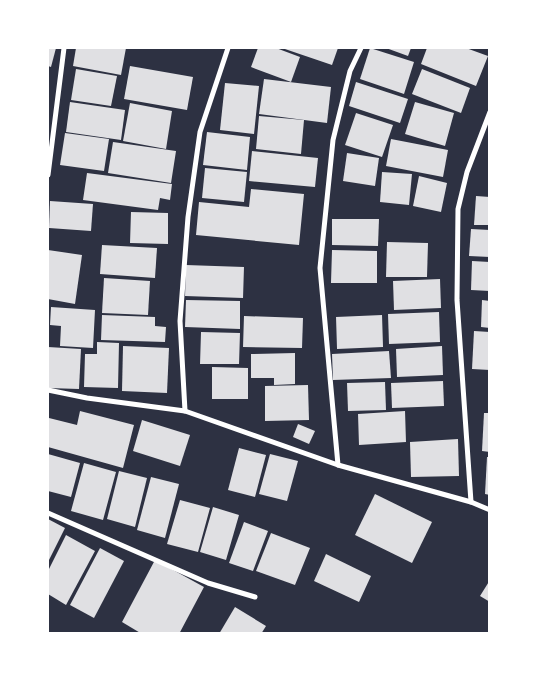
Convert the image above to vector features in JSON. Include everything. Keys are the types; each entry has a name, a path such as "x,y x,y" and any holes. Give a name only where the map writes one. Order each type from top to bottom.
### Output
{"street":[{"path":"48,175 64,48"},
{"path":"185,411 180,321 188,217 200,132 228,48"},
{"path":"338,465 320,268 333,140 350,71 361,48"},
{"path":"471,502 457,300 458,209 467,172 490,112"},
{"path":"48,390 87,398 185,411 338,465 471,502 490,510"},
{"path":"48,513 208,583 254,597"}],"building":[{"path":"48,48 56,48 51,67 48,66"},
{"path":"76,48 126,48 121,75 73,66"},
{"path":"258,48 276,48 300,57 291,82 251,67"},
{"path":"282,48 338,48 332,65"},
{"path":"370,48 414,62 404,94 360,79"},
{"path":"386,48 411,48 408,56"},
{"path":"427,48 466,48 488,56 476,86 421,64"},
{"path":"130,66 193,77 187,110 124,99"},
{"path":"76,69 117,76 111,106 71,100"},
{"path":"422,69 470,88 461,113 412,94"},
{"path":"264,79 331,87 327,123 259,114"},
{"path":"356,82 408,99 400,123 349,106"},
{"path":"225,83 259,86 254,134 220,130"},
{"path":"70,102 125,110 121,140 66,132"},
{"path":"415,102 454,113 445,146 405,134"},
{"path":"130,103 172,111 166,149 123,141"},
{"path":"356,113 393,125 382,157 345,145"},
{"path":"259,116 304,120 301,154 256,149"},
{"path":"207,132 250,137 247,170 203,165"},
{"path":"65,133 109,139 104,171 60,165"},
{"path":"391,139 448,150 443,177 386,166"},
{"path":"113,142 176,151 171,183 108,173"},
{"path":"252,151 318,158 315,187 249,181"},
{"path":"347,153 379,158 375,186 343,181"},
{"path":"205,168 247,172 244,202 202,198"},
{"path":"382,172 412,174 409,205 380,202"},
{"path":"87,173 172,184 170,200 160,198 158,210 83,200"},
{"path":"419,176 447,183 441,212 413,206"},
{"path":"251,189 304,194 299,245 196,235 199,202 249,207"},
{"path":"476,196 490,197 490,225 474,225"},
{"path":"50,201 93,204 91,231 49,228"},
{"path":"131,212 168,213 168,244 130,243"},
{"path":"332,219 379,219 378,246 332,245"},
{"path":"471,229 490,230 490,257 469,256"},
{"path":"387,242 428,243 427,277 386,277"},
{"path":"102,245 157,248 155,278 100,274"},
{"path":"48,250 82,255 75,304 48,299"},
{"path":"332,250 377,251 377,283 331,283"},
{"path":"472,261 490,262 490,291 471,290"},
{"path":"186,265 244,267 243,298 185,296"},
{"path":"104,278 150,281 148,315 102,313"},
{"path":"440,279 441,308 394,310 393,281"},
{"path":"186,300 240,301 240,329 185,327"},
{"path":"482,300 490,301 490,328 481,327"},
{"path":"51,307 95,310 93,348 60,346 61,326 50,325"},
{"path":"439,312 440,342 389,344 388,314"},
{"path":"102,315 155,317 155,326 166,327 165,342 101,340"},
{"path":"382,315 383,347 337,349 336,317"},
{"path":"244,316 303,318 302,348 243,347"},
{"path":"474,331 490,332 490,370 472,369"},
{"path":"201,332 240,333 239,364 200,364"},
{"path":"97,342 119,343 118,388 84,387 85,354 97,354"},
{"path":"123,346 169,348 167,393 122,391"},
{"path":"442,346 443,375 397,377 396,349"},
{"path":"48,347 81,349 79,389 48,388"},
{"path":"389,351 391,378 333,380 332,354"},
{"path":"295,353 295,384 274,385 274,378 251,378 251,354"},
{"path":"212,367 248,368 248,399 212,399"},
{"path":"443,381 444,406 392,408 391,383"},
{"path":"385,382 386,410 348,411 347,383"},
{"path":"308,385 309,420 265,421 265,386"},
{"path":"80,411 134,425 123,468 48,447 49,418 77,425"},
{"path":"405,411 406,442 359,445 358,414"},
{"path":"484,413 490,413 490,452 482,451"},
{"path":"142,420 190,435 180,466 133,451"},
{"path":"298,424 315,431 309,444 293,437"},
{"path":"458,439 459,476 411,477 410,442"},
{"path":"239,448 266,455 255,497 228,490"},
{"path":"48,454 80,463 71,497 48,491"},
{"path":"270,454 298,461 287,501 259,494"},
{"path":"487,457 490,457 490,495 485,494"},
{"path":"84,463 116,472 103,520 71,511"},
{"path":"119,471 147,478 135,527 107,519"},
{"path":"151,477 179,484 165,538 137,530"},
{"path":"375,494 432,522 412,563 355,535"},
{"path":"180,500 210,508 198,552 167,544"},
{"path":"213,507 239,515 226,560 200,552"},
{"path":"48,519 65,528 48,562"},
{"path":"244,522 268,531 253,571 229,563"},
{"path":"271,533 310,548 295,585 256,571"},
{"path":"66,535 95,551 66,605 48,594 48,571"},
{"path":"100,548 124,561 94,618 70,605"},
{"path":"326,554 371,576 359,602 314,581"},
{"path":"155,560 204,587 179,634 142,634 122,622"},
{"path":"490,580 490,602 480,596"},
{"path":"235,607 266,626 261,634 219,634"}]}
